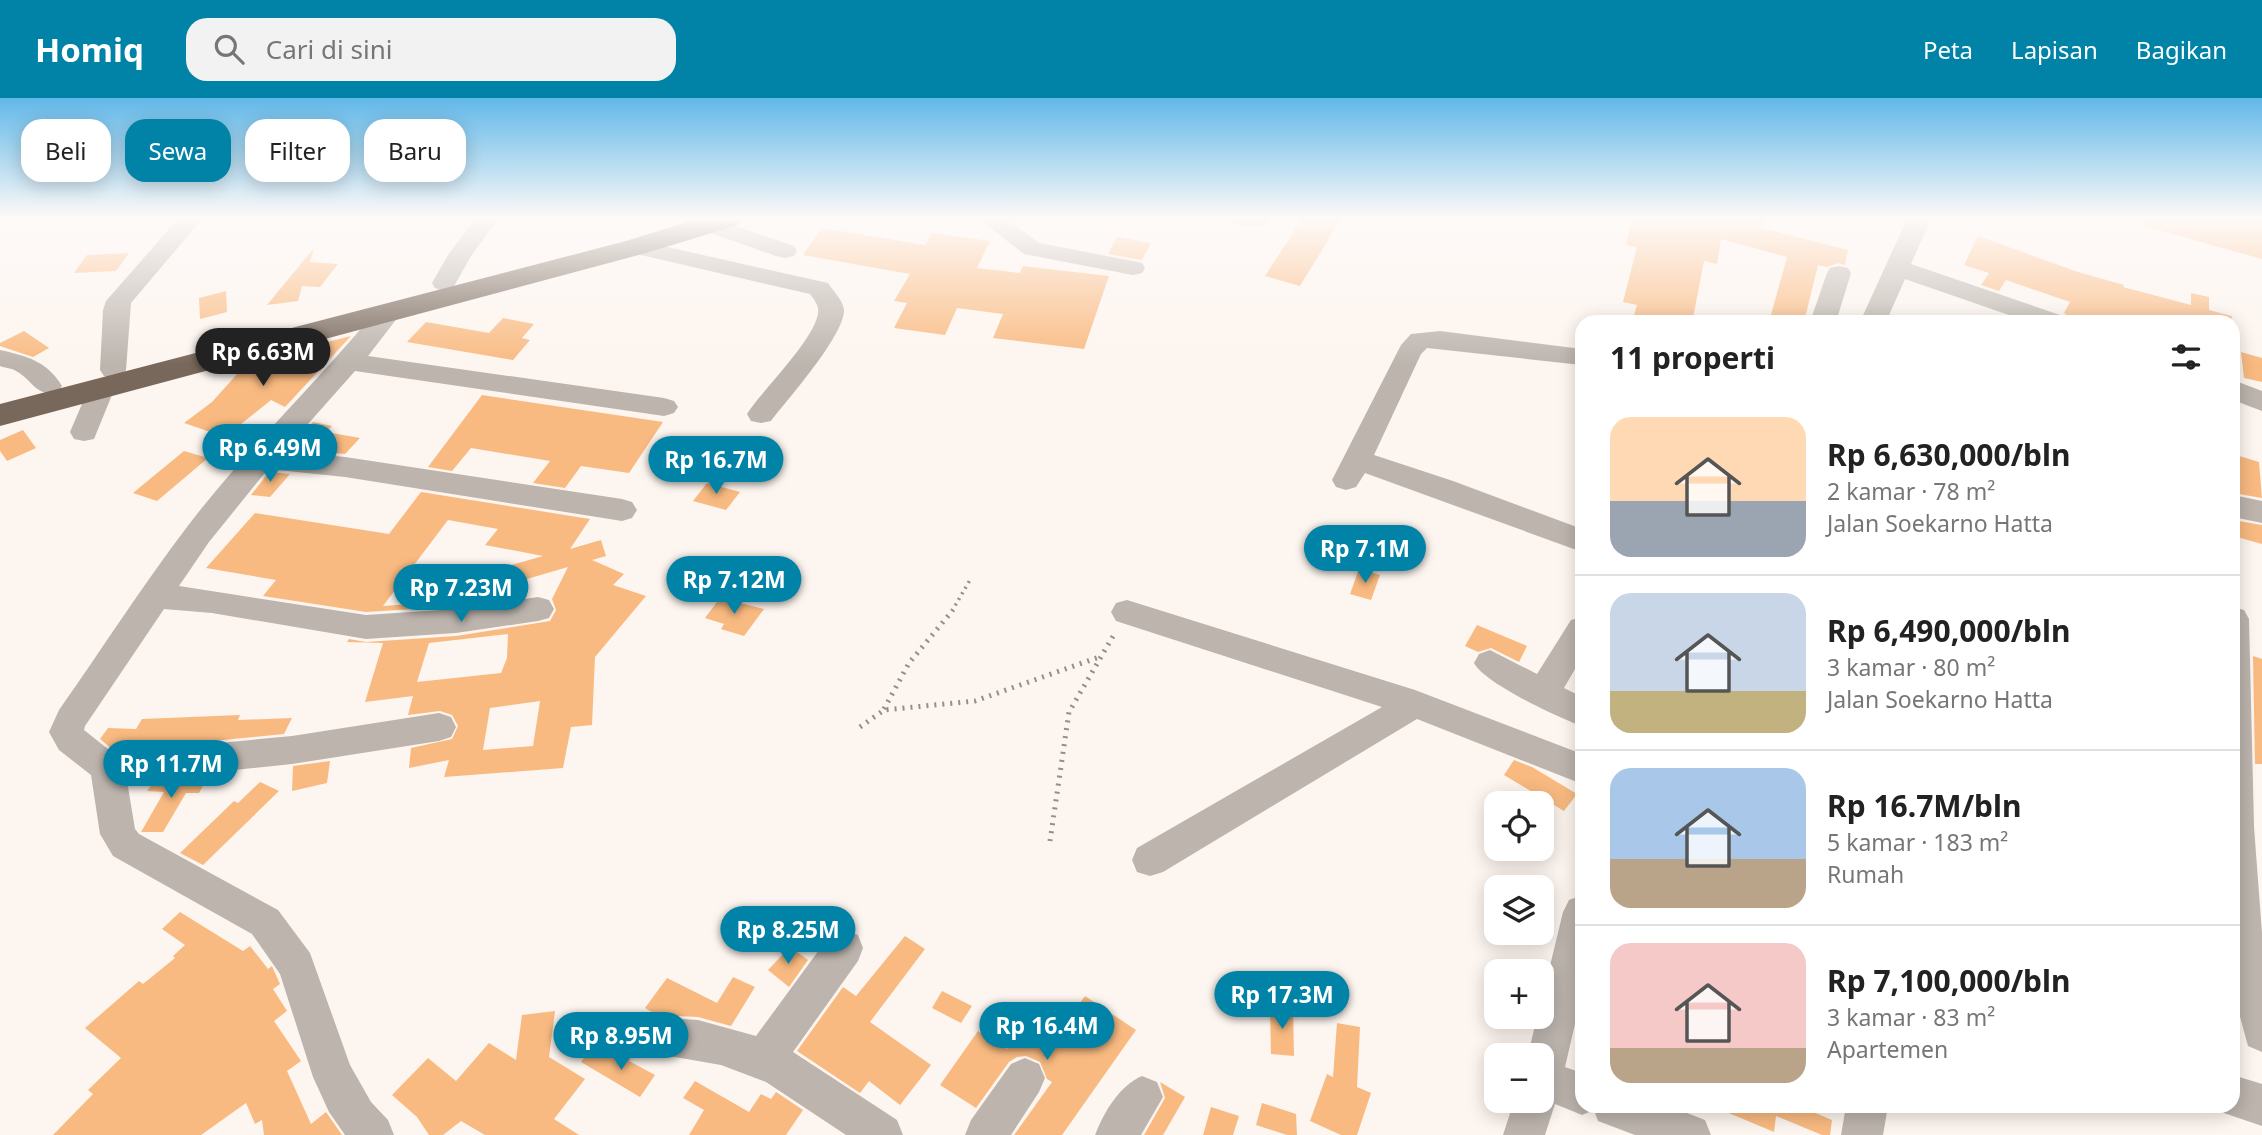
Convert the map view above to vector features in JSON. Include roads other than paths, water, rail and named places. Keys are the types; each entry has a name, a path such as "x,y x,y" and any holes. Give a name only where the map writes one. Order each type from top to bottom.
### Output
{"highway":[{"path":"0,415 107,380 444,283 512,267"},
{"path":"0,399 49,386 107,380 389,312 545,267"}],"street":[{"path":"84,432 107,380 119,301 149,267"},
{"path":"444,283 452,267"},
{"path":"761,414 807,355 829,321 830,306 819,289 769,267"},
{"path":"1876,315 1898,268 2028,315"},
{"path":"1824,315 1839,273"},
{"path":"361,1131 334,1082 295,965 282,943 265,922 126,845 118,834 107,768 71,740 67,727 198,534 261,458 349,362 389,312"},
{"path":"1575,356 1440,339 1420,340 1410,351 1352,470 1443,488 1575,538"},
{"path":"0,358 25,364 49,386"},
{"path":"349,362 664,407"},
{"path":"2240,392 2262,402"},
{"path":"261,458 345,467 622,510"},
{"path":"2240,507 2262,512"},
{"path":"157,596 212,601 366,627 456,621 538,609"},
{"path":"1127,612 1415,704 1575,766"},
{"path":"1543,693 1575,640"},
{"path":"1490,663 1575,709"},
{"path":"1150,860 1415,704"},
{"path":"107,768 292,750 439,727"},
{"path":"2240,734 2243,783 2241,912 2250,980 2262,1032"},
{"path":"1551,1043 1575,941"},
{"path":"764,1059 844,948"},
{"path":"581,1032 697,1040 764,1059 881,1135"},
{"path":"986,1135 1025,1078"},
{"path":"1554,1084 1575,1092"},
{"path":"1116,1135 1142,1097"},
{"path":"2240,1098 2262,1105"},
{"path":"1524,1135 1531,1113"},
{"path":"1632,1113 1690,1135"},
{"path":"1862,1135 1866,1113"}]}
